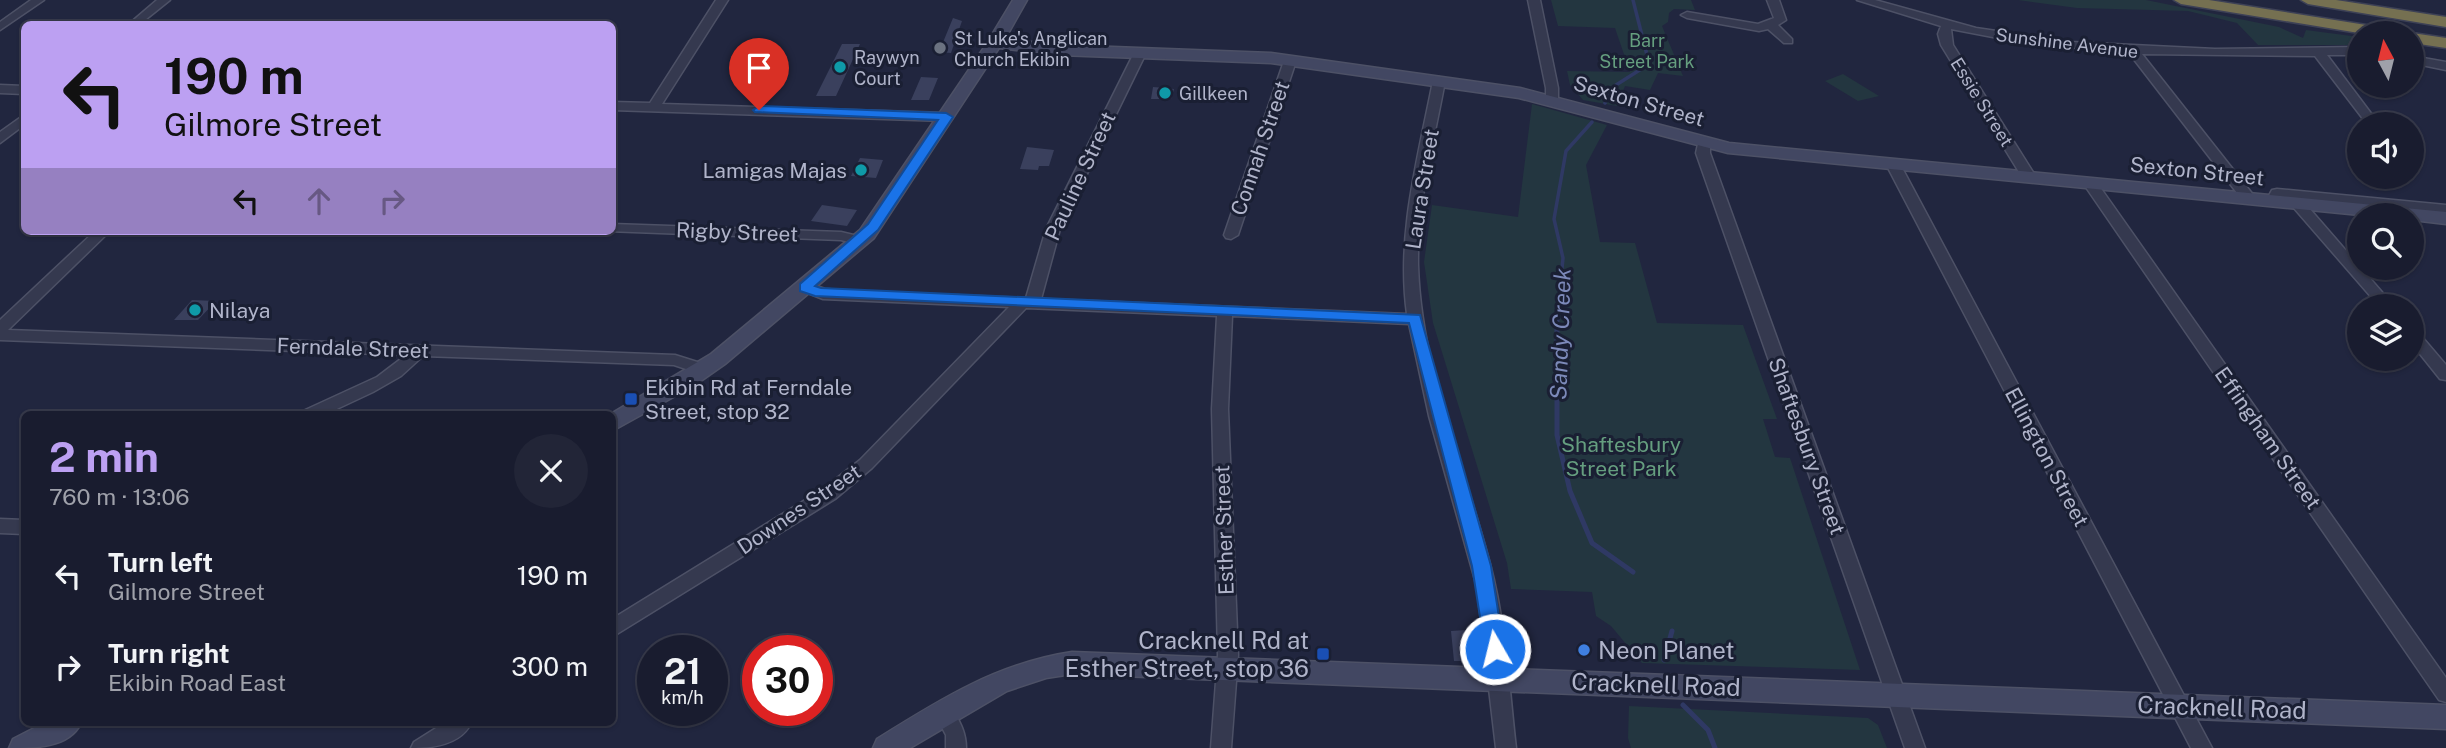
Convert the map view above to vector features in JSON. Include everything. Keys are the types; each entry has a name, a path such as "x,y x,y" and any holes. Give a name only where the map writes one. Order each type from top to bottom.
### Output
{"highway":[{"path":"2181,0 2347,27"},
{"path":"2308,0 2446,22"},
{"path":"2424,40 2446,43"}],"street":[{"path":"0,27 38,0"},
{"path":"138,21 164,0"},
{"path":"655,105 722,0"},
{"path":"616,421 704,370 861,241 881,216 995,43 1020,0"},
{"path":"1534,0 1552,101"},
{"path":"1687,15 1759,28 1773,26 1780,20 1773,0"},
{"name":"Sunshine Avenue","path":"1863,0 1947,24 2003,36 2134,52 2347,51"},
{"name":"Essie Street","path":"1947,24 1944,34 1947,45 2029,177"},
{"path":"1773,26 1788,40"},
{"name":"Sexton Street","path":"995,43 1036,49 1290,61 1439,81 1552,101 1704,144 2446,218"},
{"path":"2134,52 2249,199"},
{"path":"2318,52 2364,112"},
{"name":"Pauline Street","path":"1027,303 1053,229 1140,53"},
{"name":"Connah Street","path":"1231,235 1290,61"},
{"path":"2424,62 2446,66"},
{"name":"Laura Street","path":"1439,81 1412,239 1415,318 1481,566 1499,677 1506,748"},
{"path":"0,89 21,90"},
{"path":"616,106 655,105 676,108 946,117"},
{"path":"0,139 21,122"},
{"name":"Shaftesbury Street","path":"1704,144 1703,153 1915,748"},
{"name":"Ellington Street","path":"1893,164 2202,748"},
{"name":"Effingham Street","path":"2090,183 2446,694"},
{"name":"Sexton Street","path":"2273,201 2277,193 2446,209"},
{"path":"2298,204 2377,294"},
{"name":"Rigby Street","path":"616,228 841,236 861,241"},
{"path":"0,329 99,235"},
{"path":"805,287 823,294 1415,318"},
{"name":"Downes Street","path":"616,627 829,494 866,464 1027,303"},
{"name":"Esther Street","path":"1221,748 1227,667 1220,409 1225,311"},
{"name":"Ferndale Street","path":"0,335 681,360 704,370"},
{"path":"2424,349 2446,375"},
{"path":"317,411 392,374 407,365 419,351"},
{"path":"0,526 21,527"},
{"name":"Cracknell Road","path":"887,748 1005,678 1054,665 1227,667 2446,716"},
{"path":"944,712 956,734 956,748"},
{"path":"23,748 63,726"},
{"path":"421,748 456,726"}],"green space":[{"name":"Barr Street Park","path":"1551,0 1691,0 1695,10 1674,9 1669,13 1668,22 1662,26 1683,76 1658,73 1650,90 1625,86 1617,106 1583,100 1570,85 1567,71 1630,72 1615,28 1558,26"},
{"path":"2018,0 2146,0 2279,27 2303,38 2306,30 2347,35 2347,45 2258,45 2237,23 2188,11 2077,8"},
{"path":"1843,74 1879,96 1858,101 1825,81"},
{"name":"Shaftesbury Street Park","path":"1532,104 1607,125 1586,165 1600,242 1635,243 1657,323 1743,325 1777,419 1763,419 1775,457 1790,458 1860,670 1642,663 1611,626 1596,616 1592,592 1511,589 1507,563 1433,323 1424,262 1432,205 1518,217"},
{"path":"1629,706 1868,718 1878,725 1887,748 1631,748 1628,738"}],"building":[{"path":"953,18 962,21 951,53 939,52"},
{"name":"Raywyn Court","path":"842,44 860,44 836,96 816,96"},
{"path":"921,77 938,78 929,100 911,100"},
{"name":"Gillkeen","path":"1153,87 1174,89 1171,99 1151,99"},
{"path":"1027,147 1054,150 1049,166 1039,166 1038,170 1020,169"},
{"name":"Lamigas Majas","path":"860,158 883,160 876,178 851,176"},
{"path":"822,205 857,210 847,226 811,221"},
{"name":"Nilaya","path":"192,300 216,301 198,320 174,320"},
{"path":"1466,630 1466,634 1475,634 1477,651 1466,661 1454,661 1451,631"}],"waterway":[{"name":"Sandy Creek","path":"1605,103 1616,85 1646,66 1648,59 1633,0"},
{"name":"Sandy Creek","path":"1557,320 1563,258 1554,219 1566,151 1592,122"},
{"name":"Sandy Creek","path":"1557,320 1557,435 1570,491 1592,543 1633,572"},
{"name":"Sandy Creek","path":"1664,660 1672,631"},
{"name":"Sandy Creek","path":"1683,705 1708,730 1715,748"}],"place":[{"name":"St Luke's Anglican Church Ekibin","path":"940,48"},
{"name":"Raywyn Court","path":"840,67"},
{"name":"Gillkeen","path":"1165,93"},
{"name":"Lamigas Majas","path":"861,170"},
{"name":"Nilaya","path":"195,310"},
{"name":"Ekibin Rd at Ferndale Street, stop 32","path":"631,399"},
{"name":"Neon Planet","path":"1584,650"},
{"name":"Cracknell Rd at Esther Street, stop 36","path":"1323,654"}],"route":[{"path":"759,110 926,114 946,117 873,227 852,249 805,287 823,294 1415,318 1481,566 1495,649"}]}
